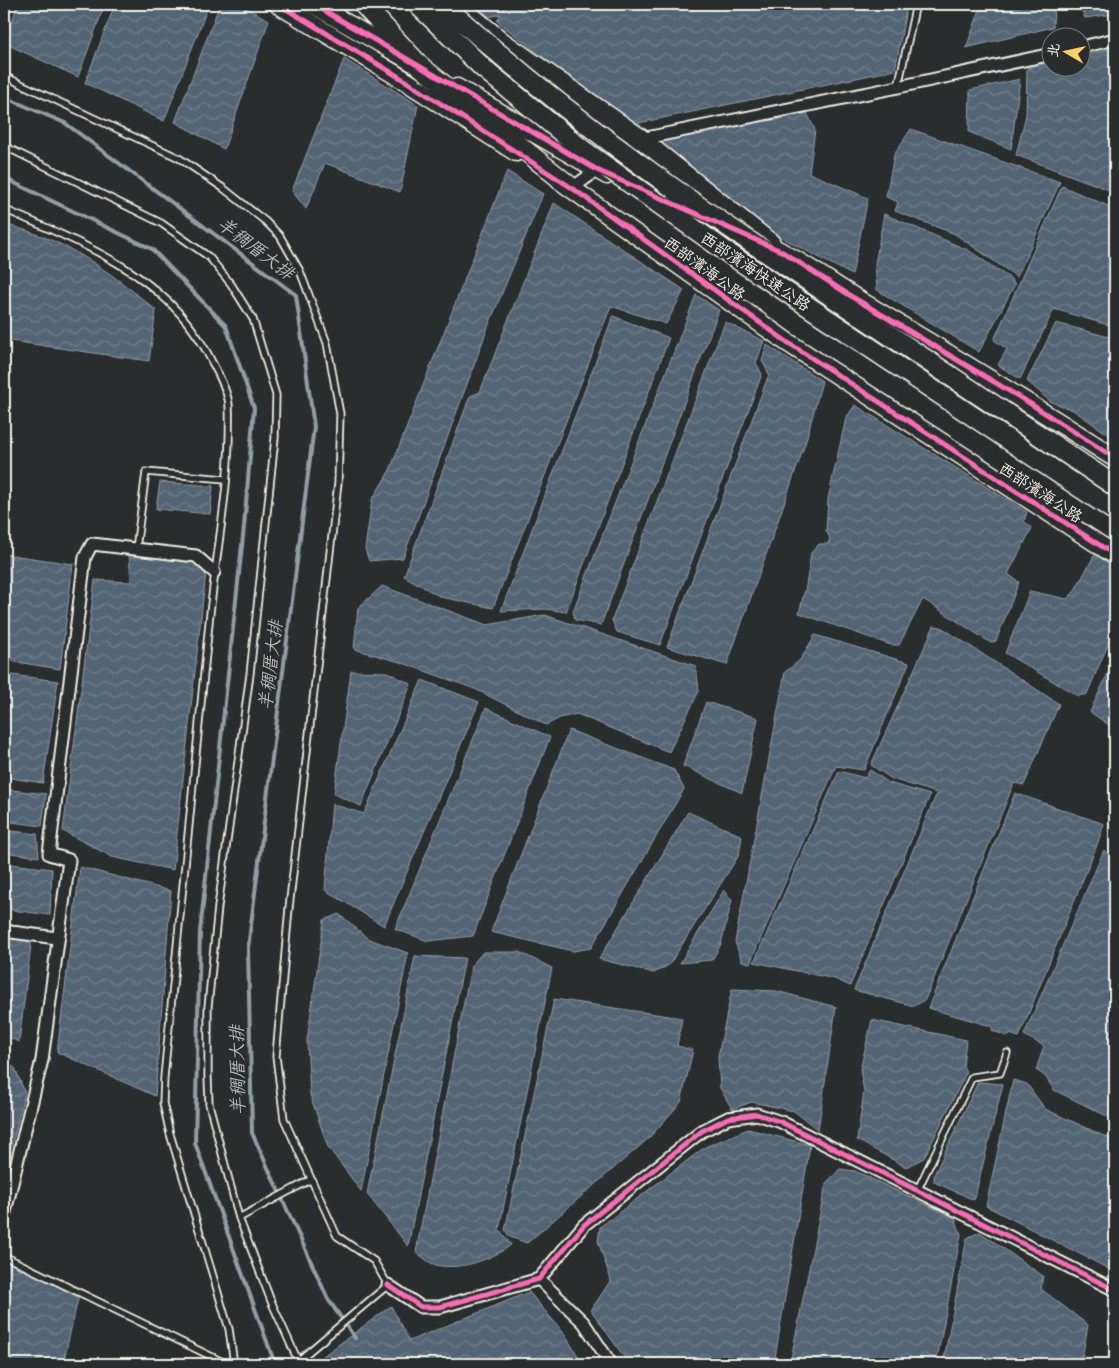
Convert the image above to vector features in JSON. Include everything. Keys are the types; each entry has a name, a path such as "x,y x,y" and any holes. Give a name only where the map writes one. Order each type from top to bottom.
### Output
{"highway":[{"path":"363,4 420,66 572,188"},
{"name":"西部濱海快速公路","path":"417,4 483,68 591,155 731,255 1115,511"},
{"name":"西部濱海快速公路","path":"443,4 499,56 594,132 752,244 1115,486"},
{"path":"456,4 502,42 641,139"}],"main road":[{"name":"西部濱海公路","path":"278,4 404,80 572,188 787,342 1115,555"},
{"path":"314,4 599,171 781,251"},
{"path":"641,139 781,251 854,298 1026,401 1115,458"}],"street":[{"path":"1092,45 1115,39"},
{"path":"572,188 599,171 641,139 1042,56"},
{"path":"4,1216 42,1060 69,860 49,854 85,558 92,544 196,556 214,572"},
{"path":"4,930 57,938"},
{"path":"388,1285 421,1307 440,1308 539,1279 584,1225 702,1131 728,1118 757,1114 781,1122 1115,1290"},
{"path":"539,1279 584,1323 611,1364"}],"lane":[{"path":"898,87 916,4"},
{"path":"4,76 179,158 265,221 280,236 300,270 327,343 340,414 338,483 289,908 276,1056 284,1119 337,1236 374,1261 388,1285 299,1362 271,1301 240,1218 209,1104 208,1007 218,907 250,674 275,438 276,395 253,319 231,284 209,256 161,223 4,146"},
{"path":"4,209 96,250 148,281 187,320 213,363 229,402 225,479 214,572 163,1103 170,1134 229,1329 234,1364"},
{"path":"136,549 146,472 225,479"},
{"path":"917,1191 972,1077 1000,1073 1007,1053"},
{"path":"240,1218 310,1180"},
{"path":"4,1256 227,1364"}],"water":[{"path":"18,4 105,4 78,77 4,43"},
{"path":"115,4 209,4 164,121 85,83"},
{"path":"220,4 238,4 269,20 224,149 175,122"},
{"path":"476,4 506,4 504,10 509,4 907,4 895,70 629,125 497,21 501,14 489,17"},
{"path":"982,4 1054,4 1053,27 1042,28 1042,30 966,48"},
{"path":"1079,4 1115,4 1115,14 1085,18"},
{"path":"1115,48 1115,192 1016,155 1026,115 1027,68 1042,64 1042,78 1092,78 1092,54"},
{"path":"344,59 418,105 400,192 325,163 306,209 292,191"},
{"path":"1020,79 1011,149 969,132 970,90"},
{"path":"807,113 815,130 809,173 868,198 852,275 777,235 713,192 652,143"},
{"path":"911,129 1060,182 1017,277 955,234 895,211 898,202 886,197 894,155"},
{"path":"507,171 543,194 488,327 403,558 369,561 365,549 372,500 390,470"},
{"path":"1062,186 1115,209 1115,309 1108,325 1054,309 1020,379 998,365 1007,349 994,340"},
{"path":"554,203 684,290 666,324 611,306 493,608 441,597 404,576 470,396 480,392"},
{"path":"884,214 968,250 1011,279 1015,284 979,352 877,290 875,264"},
{"path":"4,224 48,239 85,258 120,281 156,310 149,361 4,340"},
{"path":"696,295 719,310 601,625 575,620 573,611"},
{"path":"613,316 669,338 566,612 546,609 501,611"},
{"path":"725,322 764,341 756,363 762,374 660,645 617,632 612,620"},
{"path":"1056,323 1109,337 1115,323 1115,439 1073,410 1051,402 1027,381"},
{"path":"767,345 822,381 805,444 727,665 667,647 769,374 762,361"},
{"path":"855,405 1027,512 1024,521 1032,528 1008,574 1019,582 996,641 991,643 923,599 899,645 891,645 799,613 806,586 811,553 819,544 828,544 830,538 826,531 828,499 846,418"},
{"path":"160,482 213,486 210,514 156,509"},
{"path":"129,553 194,559 206,572 173,870 112,857 63,831 95,580 131,582"},
{"path":"5,554 73,564 60,669 4,660"},
{"path":"1095,554 1115,568 1115,628 1087,694 1078,696 1005,653 1030,591 1067,599 1074,592"},
{"path":"382,586 487,625 545,615 696,666 699,691 669,752 577,714 560,718 546,725 475,689 400,662 354,649 358,608"},
{"path":"934,626 941,627 1059,704 1024,785 1014,783 925,1000 914,1006 854,990 937,793 892,779 871,765"},
{"path":"815,635 909,663 864,770 836,766 750,963 742,961 735,942 785,672 800,660"},
{"path":"1115,658 1115,729 1090,712"},
{"path":"351,671 387,672 411,684 361,806 334,794"},
{"path":"4,674 58,681 43,783 4,777"},
{"path":"422,680 479,702 384,926 325,890 332,804 364,814"},
{"path":"706,702 758,718 742,793 683,766"},
{"path":"486,708 550,737 473,936 428,941 395,929"},
{"path":"569,730 674,770 684,789 591,948 573,951 491,932"},
{"path":"870,770 889,783 930,795 850,986 835,979 754,962 839,771 865,778"},
{"path":"4,789 46,794 42,826 4,821"},
{"path":"1015,793 1104,824 1019,1037 1009,1034 1007,1036 993,1031 991,1026 928,1008"},
{"path":"688,812 742,836 739,855 669,965 654,973 599,959"},
{"path":"4,830 37,834 39,857 4,852"},
{"path":"1104,850 1115,862 1115,1120 1054,1090 1045,1076 1036,1070 1044,1046 1024,1035"},
{"path":"4,863 52,869 50,915 4,909"},
{"path":"80,867 171,891 155,1096 57,1052"},
{"path":"724,890 732,900 721,944 712,960 680,963"},
{"path":"339,914 369,939 408,953 361,1191 328,1147 310,1095 307,1041 324,920"},
{"path":"4,934 32,937 19,1042 4,1035"},
{"path":"483,952 519,952 552,968 499,1229 511,1245 495,1255 465,1265 436,1265 416,1252 471,966"},
{"path":"415,956 465,958 408,1246 367,1194"},
{"path":"732,989 776,991 836,1007 818,1130 794,1111 752,1102 732,1109 720,1088 718,1056"},
{"path":"554,999 682,1018 677,1046 693,1050 681,1102 649,1138 527,1243 510,1237 505,1230"},
{"path":"872,1020 966,1040 963,1066 966,1073 924,1158 906,1167 857,1140 864,1091 860,1070"},
{"path":"4,1063 15,1068 25,1093 4,1176"},
{"path":"1013,1080 1027,1084 1045,1109 1115,1141 1115,1272 986,1206"},
{"path":"978,1082 1003,1084 974,1200 934,1182 934,1175"},
{"path":"748,1129 810,1145 774,1364 629,1364 591,1310 611,1280 598,1241 600,1227 705,1147"},
{"path":"840,1169 855,1171 955,1218 961,1234 936,1364 790,1364 826,1183"},
{"path":"980,1232 1043,1276 1041,1289 1088,1325 1081,1364 943,1364 967,1238"},
{"path":"5,1260 79,1294 63,1364 4,1364"},
{"path":"529,1292 563,1332 583,1364 318,1364 319,1359 391,1306 409,1341"}],"waterway":[{"name":"羊稠厝大排","path":"4,97 65,123 296,295 314,427 248,948 252,1133 328,1299 355,1338"},
{"path":"4,178 152,249 226,326 254,408 244,527 200,932 195,1143 275,1364"}],"cycle path":[{"path":"278,4 404,80 572,188 787,342 1115,555"},
{"path":"313,4 599,171 781,251 854,298 1026,401 1115,458"},
{"path":"388,1285 421,1307 440,1307 539,1279 584,1225 702,1131 728,1118 757,1114 781,1122 1115,1290"}]}
